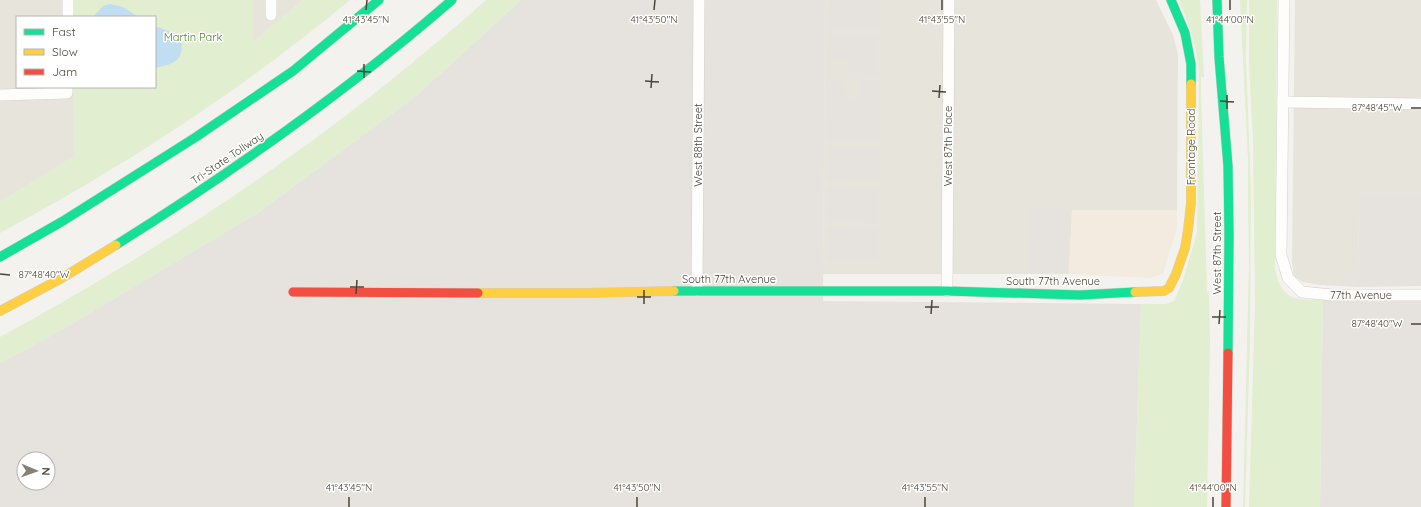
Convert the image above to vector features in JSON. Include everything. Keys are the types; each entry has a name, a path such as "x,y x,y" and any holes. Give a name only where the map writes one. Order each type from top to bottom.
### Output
{"main road":[{"path":"0,257 63,221 196,137 293,71 379,0"},
{"name":"Tri-State Tollway","path":"0,311 37,293 228,173 325,104 418,30 452,0"},
{"name":"Frontage Road","path":"1164,291 1169,288 1180,264 1186,245 1190,224 1191,203 1191,64 1185,33 1171,0"},
{"name":"West 87th Street","path":"1217,0 1219,57 1228,166 1229,235 1226,507"},
{"name":"South 77th Avenue","path":"293,292 587,293 696,290 947,291 1080,295 1114,292 1164,291"}],"street":[{"path":"68,0 68,16"},
{"path":"271,0 271,15"},
{"name":"West 88th Street","path":"696,290 699,0"},
{"name":"West 87th Place","path":"947,291 949,0"},
{"path":"1284,0 1283,102 1421,104"},
{"path":"0,95 67,90"},
{"name":"77th Avenue","path":"1283,102 1281,255 1288,278 1302,292 1332,295 1421,295"}],"shaded area":[{"path":"0,0 74,0 74,16 16,16 16,88 73,88 73,157 0,202"},
{"path":"253,0 303,0 253,42"},
{"path":"521,0 825,0 823,301 1141,304 1134,507 0,507 0,363 58,332 261,211 417,95"},
{"path":"825,0 1156,0 1173,35 1178,54 1177,210 1072,210 1069,274 823,274"},
{"path":"829,0 880,0 880,30 828,29"},
{"path":"1295,0 1421,0 1421,197 1359,197 1358,287 1320,285 1303,282 1294,276 1292,262"},
{"path":"829,37 879,38 879,74 848,73 848,60 828,60"},
{"path":"447,77 665,78 664,160 607,160 607,186 663,186 663,204 468,205 468,172 433,173 431,86"},
{"path":"827,79 845,80 846,98 859,98 860,80 880,81 879,142 826,141"},
{"path":"429,89 432,175 467,173 467,207 616,206 616,270 343,269 312,246 296,245 274,250 262,213 349,155"},
{"path":"828,147 880,148 879,182 827,181"},
{"path":"827,188 879,189 878,223 826,222"},
{"path":"1359,197 1421,197 1421,286 1358,287"},
{"path":"1029,207 1069,208 1068,272 1028,272"},
{"path":"1072,210 1177,210 1177,228 1163,274 1151,278 1069,274"},
{"path":"827,228 879,229 878,261 827,260"},
{"path":"1323,299 1421,300 1421,507 1320,507"},
{"path":"340,309 555,311 554,507 154,507 154,386 265,386 283,371 296,335 327,321"},
{"path":"572,313 598,313 599,319 604,324 608,325 850,326 848,402 570,400"}],"green space":[{"name":"Martin Park","path":"74,0 253,0 253,42 303,0 350,0 267,65 181,126 46,208 0,233 0,202 73,157 73,88 156,88 156,16 74,16"},
{"path":"486,0 521,0 417,95 261,211 58,332 0,363 0,337 108,276 213,210 264,175 364,102"},
{"path":"1179,0 1200,0 1204,77 1201,77 1201,92 1210,342 1207,507 1134,507 1141,304 1166,304 1174,301 1183,280 1197,233 1199,73 1192,35"},
{"path":"1240,0 1247,0 1246,60 1251,189 1250,342 1245,507 1243,507 1249,264 1248,159"},
{"path":"1249,0 1277,0 1275,269 1281,287 1286,293 1297,299 1323,299 1320,507 1249,507 1255,301 1253,141 1249,63"}],"water":[{"path":"110,4 123,7 136,16 94,16 103,6"},
{"path":"156,26 176,35 181,41 182,49 179,57 174,62 156,68"}],"traffic: fast":[{"path":"0,257 63,221 196,137 293,71 379,0"},
{"path":"116,245 204,188 289,129 372,66 452,0"},
{"path":"1171,0 1185,33 1191,64 1191,84"},
{"path":"1217,0 1219,57 1228,166 1228,353"},
{"path":"674,291 947,291 1080,295 1135,292"}],"traffic: slow":[{"path":"1135,292 1164,291 1169,288 1176,274 1185,248 1191,203 1191,84"},
{"path":"0,311 62,278 116,245"},
{"path":"478,293 674,291"}],"traffic: jam":[{"path":"293,292 478,293"},
{"path":"1226,507 1228,353"}]}
